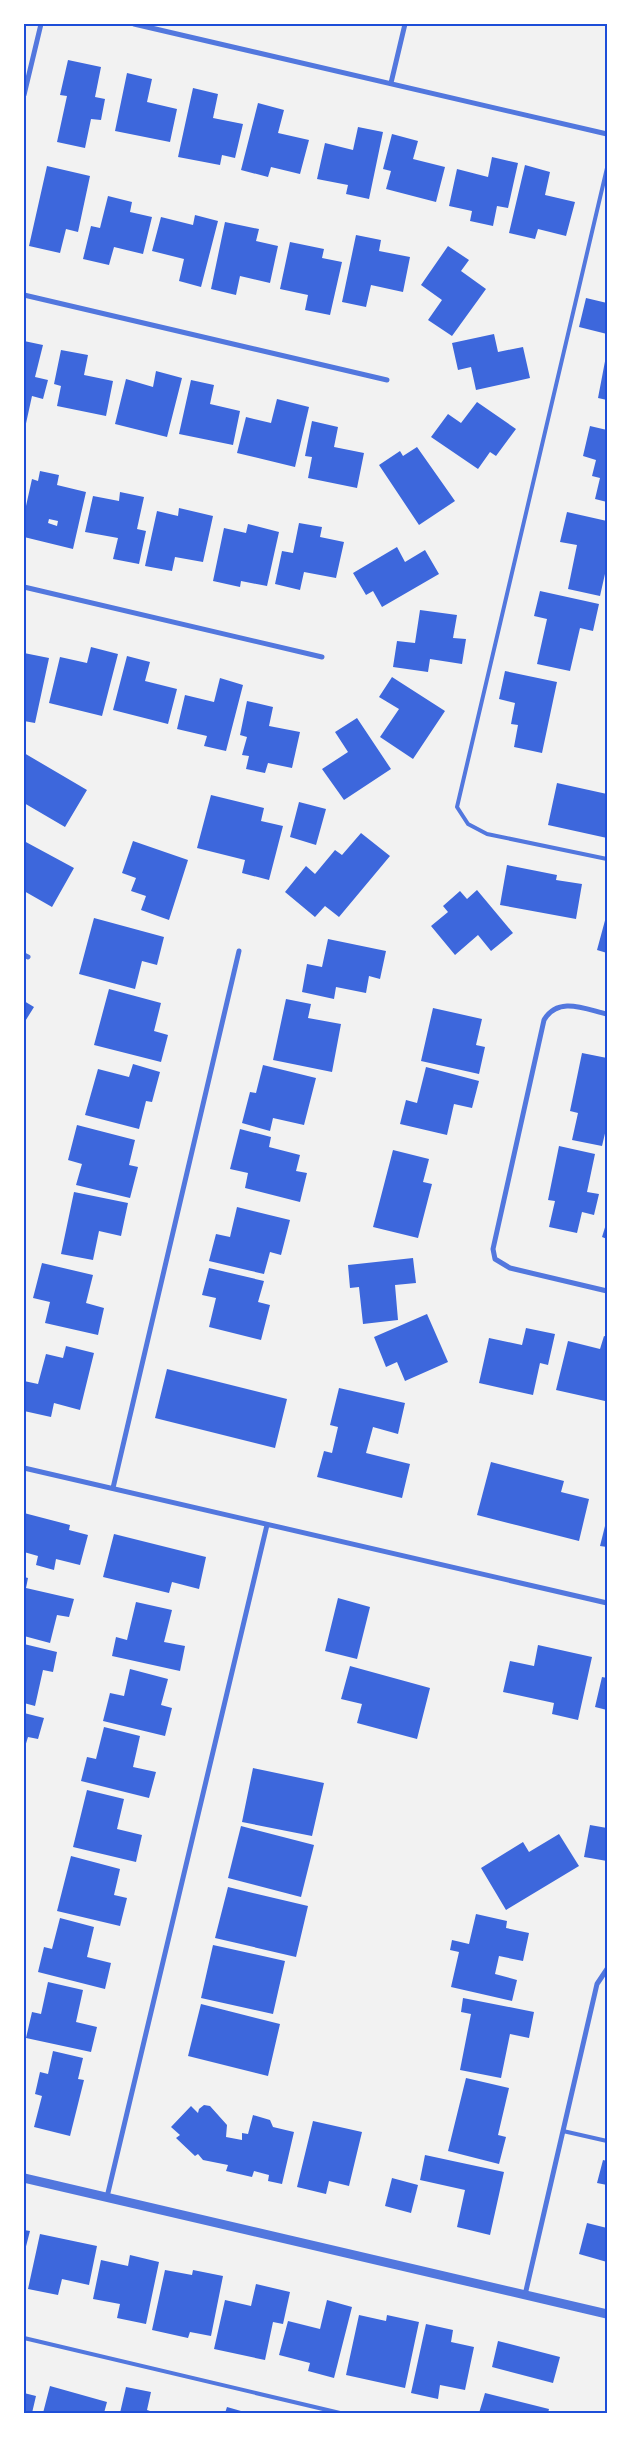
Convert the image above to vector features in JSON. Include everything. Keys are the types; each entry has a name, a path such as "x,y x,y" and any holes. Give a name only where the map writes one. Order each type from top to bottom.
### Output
{"street":[{"path":"24,95 41,24"},
{"path":"134,24 607,134"},
{"path":"391,84 405,24"},
{"path":"24,295 387,380"},
{"path":"24,587 322,656"},
{"path":"113,1488 239,951"},
{"path":"607,1014 571,1006 555,1007 544,1020 494,1239 495,1259 510,1268 607,1291"},
{"path":"24,1468 607,1603"},
{"path":"107,2197 267,1524"},
{"path":"525,2295 597,1984 607,1969"},
{"path":"24,2178 607,2314"}],"lane":[{"path":"607,168 457,807 468,824 487,834 607,859"},
{"path":"563,2131 607,2141"},
{"path":"24,2338 340,2413"}],"building":[{"path":"68,60 101,67 95,97 105,99 101,120 91,119 85,148 57,142 67,96 60,95"},
{"path":"127,73 152,79 147,102 177,109 170,142 115,131"},
{"path":"193,88 218,94 213,118 243,124 235,158 222,155 220,165 178,157"},
{"path":"258,103 284,110 278,133 309,140 300,174 271,167 268,177 241,170"},
{"path":"358,127 383,132 369,199 346,194 348,185 317,179 325,143 353,150"},
{"path":"392,134 418,141 413,159 445,167 436,202 386,189 391,171 383,169"},
{"path":"492,157 518,163 508,208 497,206 493,226 470,221 472,211 449,206 457,169 488,177"},
{"path":"525,165 550,172 545,195 575,202 566,236 538,229 535,239 509,233"},
{"path":"47,166 90,176 78,232 66,229 60,253 29,246"},
{"path":"108,196 132,202 130,212 152,217 143,254 114,247 109,265 83,259 91,226 100,228"},
{"path":"195,215 218,221 201,287 179,281 184,259 152,251 161,217 193,225"},
{"path":"225,222 259,229 256,241 278,246 270,283 240,276 236,295 211,289"},
{"path":"356,235 381,240 379,251 410,257 403,292 371,285 366,307 342,302"},
{"path":"290,242 324,249 322,258 342,262 330,315 305,310 308,295 280,289"},
{"path":"448,246 469,260 461,271 486,289 452,336 428,320 442,300 421,285"},
{"path":"586,298 607,303 607,334 579,327"},
{"path":"494,334 498,352 523,347 530,378 476,390 471,367 458,370 452,343"},
{"path":"24,341 43,345 35,377 48,380 43,399 32,396 25,428"},
{"path":"61,350 88,355 84,375 113,381 106,416 57,406 61,386 54,384"},
{"path":"607,356 607,400 598,398"},
{"path":"156,371 182,378 167,437 115,424 126,379 153,387"},
{"path":"191,380 214,385 210,404 240,411 233,445 179,434"},
{"path":"277,399 309,407 295,467 237,453 246,417 271,423"},
{"path":"477,402 516,429 496,456 490,452 478,469 431,437 448,414 461,423"},
{"path":"312,421 338,427 334,447 364,453 357,488 308,478 312,457 305,456"},
{"path":"590,426 607,430 607,502 595,499 600,478 592,476 596,460 583,456"},
{"path":"417,447 455,501 419,525 379,465 400,451 403,456"},
{"path":"40,471 59,475 57,485 86,492 73,549 24,537 24,515 32,479 38,481","holes":["49,519 58,521 57,526 48,523"]},
{"path":"120,492 144,497 137,529 146,531 139,564 113,559 118,538 85,532 93,496 119,501"},
{"path":"179,508 213,516 203,562 175,557 172,571 145,566 157,511 178,516"},
{"path":"567,512 607,521 607,565 600,596 568,589 577,545 560,542"},
{"path":"299,523 322,527 320,537 344,542 336,578 304,572 300,590 275,584 282,551 293,553"},
{"path":"248,524 279,532 267,586 241,581 240,587 213,581 224,528 246,533"},
{"path":"397,547 405,562 425,550 439,574 382,607 373,591 366,595 353,573"},
{"path":"540,591 599,604 593,631 580,628 570,671 537,664 547,619 534,616"},
{"path":"420,610 457,615 453,638 466,639 462,664 430,659 428,672 393,667 397,641 415,643"},
{"path":"91,647 118,654 102,716 49,703 60,657 87,663"},
{"path":"24,653 49,658 35,723 24,721"},
{"path":"127,656 150,662 145,681 177,689 168,724 113,710"},
{"path":"505,671 557,682 542,753 514,747 518,725 511,724 515,703 499,699"},
{"path":"392,677 445,711 413,759 380,737 399,709 379,697"},
{"path":"220,678 243,685 226,751 204,746 207,736 177,729 185,695 214,702"},
{"path":"247,701 273,707 269,726 300,732 292,768 268,763 265,773 246,769 249,756 242,755 247,737 240,735"},
{"path":"357,718 391,769 344,800 322,769 348,752 335,732"},
{"path":"24,753 87,790 65,827 24,803"},
{"path":"557,783 607,794 607,838 548,825"},
{"path":"211,795 264,808 261,821 283,826 269,880 242,873 245,860 197,848"},
{"path":"299,802 326,809 316,845 290,837"},
{"path":"361,833 390,856 339,917 325,906 315,917 285,892 306,866 315,874 335,850 342,855"},
{"path":"24,841 74,868 52,907 24,891"},
{"path":"133,841 188,860 169,920 141,910 146,896 131,891 136,878 122,873"},
{"path":"507,865 557,875 556,880 582,884 576,919 500,905"},
{"path":"477,890 513,933 491,951 478,935 455,955 431,926 448,912 443,906 460,891 467,899"},
{"path":"607,913 607,953 597,950"},
{"path":"94,918 164,937 157,965 142,961 135,989 79,974"},
{"path":"328,939 386,951 380,979 369,976 366,993 336,987 334,999 302,992 307,964 322,967"},
{"path":"109,989 161,1003 154,1031 168,1035 161,1062 94,1045"},
{"path":"286,999 311,1004 308,1018 341,1024 332,1072 273,1060"},
{"path":"24,1001 34,1007 24,1023"},
{"path":"433,1008 482,1019 476,1045 485,1047 479,1074 421,1061"},
{"path":"582,1053 607,1058 607,1125 602,1146 572,1140 578,1113 570,1111"},
{"path":"133,1064 160,1072 152,1102 146,1101 139,1129 85,1115 98,1069 129,1077"},
{"path":"263,1065 316,1078 304,1125 273,1118 270,1131 242,1123 250,1092 256,1093"},
{"path":"426,1067 479,1081 472,1108 454,1104 447,1135 400,1124 406,1100 417,1103"},
{"path":"77,1125 135,1140 129,1165 138,1167 130,1198 76,1185 82,1164 68,1160"},
{"path":"240,1129 271,1137 269,1147 300,1155 296,1171 307,1173 300,1202 245,1188 248,1173 230,1169"},
{"path":"559,1146 595,1154 587,1192 599,1194 594,1215 582,1212 577,1233 549,1227 555,1201 548,1200"},
{"path":"393,1150 429,1159 423,1182 432,1184 418,1238 373,1227"},
{"path":"74,1192 128,1203 121,1236 99,1231 93,1260 61,1254"},
{"path":"237,1207 290,1220 281,1255 270,1252 264,1274 209,1261 216,1234 230,1237"},
{"path":"607,1221 607,1239 602,1237"},
{"path":"413,1258 416,1283 395,1285 398,1320 363,1324 359,1287 350,1288 348,1265"},
{"path":"42,1263 93,1275 86,1303 104,1308 98,1335 45,1323 50,1302 33,1298"},
{"path":"209,1268 264,1281 258,1302 270,1305 261,1340 209,1327 216,1298 202,1295"},
{"path":"427,1314 448,1362 405,1381 397,1362 386,1367 374,1337"},
{"path":"526,1328 555,1334 548,1365 540,1363 533,1395 479,1383 489,1338 522,1345"},
{"path":"604,1336 607,1337 607,1394 605,1401 556,1390 568,1341 600,1349"},
{"path":"66,1346 94,1353 80,1410 54,1403 51,1417 24,1411 24,1381 38,1384 46,1354 63,1358"},
{"path":"167,1369 287,1399 275,1448 155,1418"},
{"path":"339,1388 405,1403 398,1434 373,1427 366,1453 410,1464 402,1498 317,1477 324,1451 332,1453 338,1427 330,1425"},
{"path":"491,1462 564,1481 561,1492 589,1499 579,1541 477,1515"},
{"path":"24,1513 70,1525 69,1530 88,1535 80,1565 56,1559 54,1570 36,1565 38,1556 24,1552"},
{"path":"607,1518 607,1547 600,1546"},
{"path":"114,1534 206,1557 199,1589 172,1582 169,1593 103,1577"},
{"path":"24,1577 28,1578 26,1588 74,1599 69,1617 57,1615 50,1643 24,1636"},
{"path":"338,1598 370,1607 357,1659 325,1651"},
{"path":"136,1602 172,1610 164,1642 185,1646 180,1671 112,1656 116,1637 127,1640"},
{"path":"24,1644 57,1652 53,1672 43,1670 35,1706 24,1703"},
{"path":"538,1645 592,1657 578,1720 552,1714 554,1703 503,1692 510,1661 534,1666"},
{"path":"350,1666 430,1688 417,1739 357,1723 362,1704 341,1699"},
{"path":"130,1669 168,1679 161,1705 172,1708 165,1736 103,1721 110,1693 124,1696"},
{"path":"602,1677 607,1678 607,1710 595,1707"},
{"path":"24,1713 44,1718 38,1739 28,1737 24,1750"},
{"path":"104,1727 140,1736 133,1767 156,1772 149,1798 81,1781 87,1757 96,1759"},
{"path":"253,1768 324,1783 312,1836 242,1822"},
{"path":"87,1790 124,1799 117,1829 142,1835 136,1862 73,1847"},
{"path":"590,1825 607,1828 607,1861 584,1857"},
{"path":"241,1826 314,1845 301,1897 228,1878"},
{"path":"559,1834 579,1866 506,1910 481,1868 523,1842 529,1852"},
{"path":"71,1856 120,1869 114,1895 127,1898 120,1926 57,1911"},
{"path":"228,1887 308,1906 296,1957 215,1938"},
{"path":"476,1914 507,1921 506,1928 529,1933 523,1961 499,1956 495,1974 517,1980 512,2001 451,1987 459,1952 450,1950 452,1940 469,1944"},
{"path":"60,1918 94,1927 87,1957 111,1963 105,1989 38,1972 44,1947 52,1949"},
{"path":"213,1945 285,1961 273,2014 201,1998"},
{"path":"48,1982 83,1990 76,2022 97,2027 91,2052 26,2038 32,2012 41,2014"},
{"path":"463,1998 534,2012 529,2038 510,2034 501,2078 460,2070 471,2014 461,2012"},
{"path":"201,2004 280,2024 268,2076 188,2056"},
{"path":"53,2051 83,2058 78,2079 84,2080 70,2136 34,2127 42,2096 35,2094 40,2072 48,2074"},
{"path":"466,2078 509,2088 498,2135 506,2137 499,2164 448,2151"},
{"path":"204,2105 210,2106 227,2125 226,2137 242,2140 242,2133 248,2134 253,2115 270,2120 273,2127 294,2132 282,2184 268,2181 269,2175 254,2171 252,2177 226,2171 228,2165 203,2160 198,2154 195,2156 176,2138 180,2135 171,2127 191,2106 198,2113 199,2109"},
{"path":"313,2121 362,2132 349,2186 329,2181 326,2194 297,2187"},
{"path":"425,2155 504,2172 490,2235 457,2227 465,2190 420,2180"},
{"path":"603,2160 607,2161 607,2185 597,2183"},
{"path":"392,2178 418,2185 411,2213 385,2206"},
{"path":"587,2223 607,2228 607,2262 579,2254"},
{"path":"24,2230 30,2231 24,2254"},
{"path":"40,2234 97,2246 89,2285 62,2279 58,2295 28,2289"},
{"path":"130,2255 159,2262 146,2324 117,2318 120,2304 93,2299 101,2260 128,2266"},
{"path":"165,2270 192,2275 193,2270 223,2276 211,2336 190,2332 188,2338 152,2330"},
{"path":"256,2284 290,2292 283,2324 273,2322 265,2360 214,2349 225,2300 251,2306"},
{"path":"327,2300 352,2307 334,2378 308,2371 310,2363 279,2355 288,2321 320,2329"},
{"path":"359,2315 386,2321 387,2315 419,2322 405,2388 346,2375"},
{"path":"426,2324 453,2330 451,2342 474,2347 465,2390 440,2385 438,2399 411,2393"},
{"path":"498,2341 560,2357 553,2383 492,2367"},
{"path":"50,2386 107,2402 104,2413 43,2413"},
{"path":"126,2387 151,2392 147,2410 156,2413 120,2413"},
{"path":"24,2393 36,2396 32,2413 24,2413"},
{"path":"485,2393 549,2409 548,2413 479,2413"},
{"path":"227,2407 248,2413 225,2413"}]}
